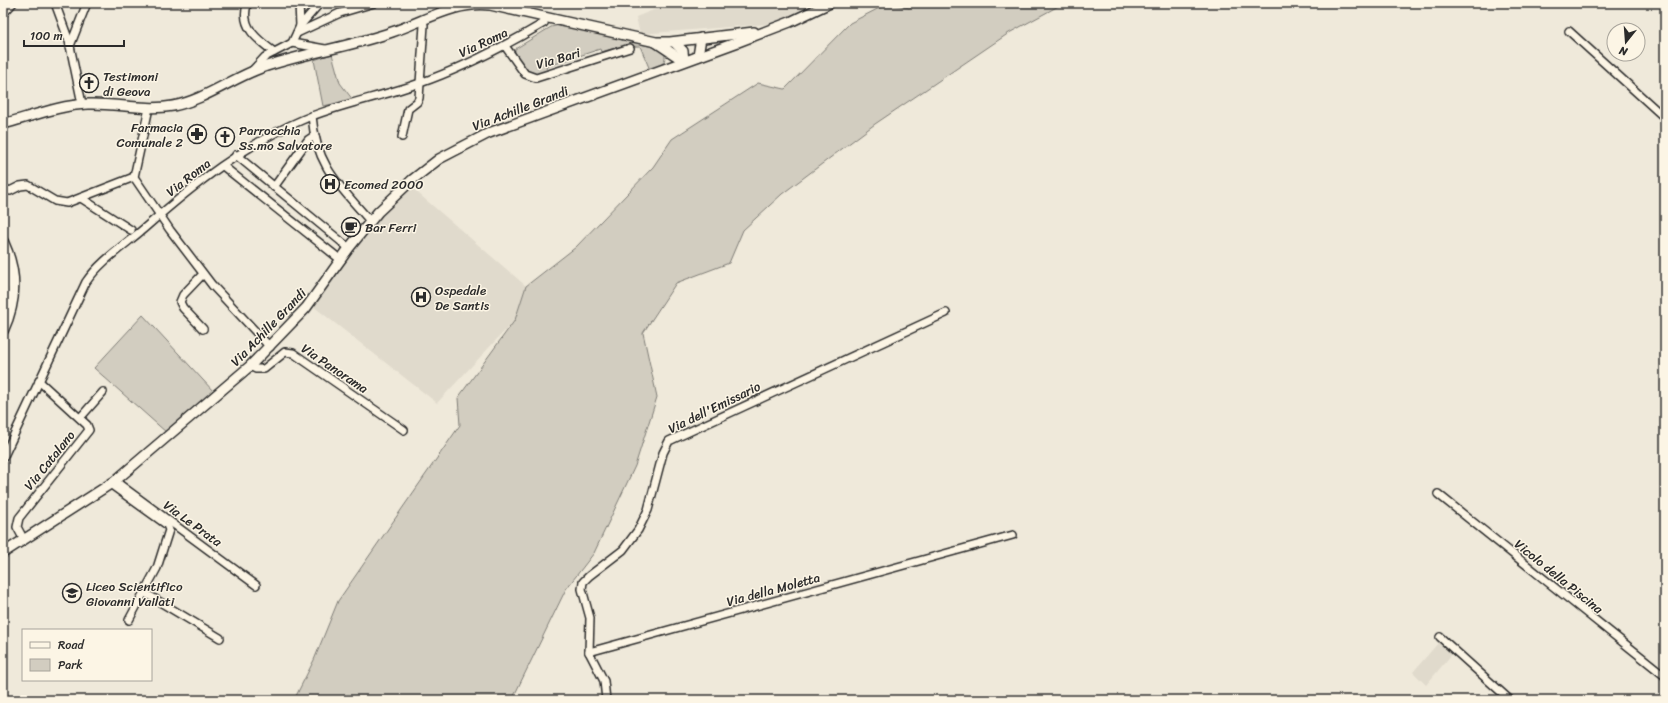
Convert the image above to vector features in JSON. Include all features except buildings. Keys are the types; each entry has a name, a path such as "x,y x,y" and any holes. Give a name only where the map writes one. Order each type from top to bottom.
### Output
{"main road":[{"path":"3,242 12,265 14,286 12,307 3,330"},
{"path":"3,255 5,278 3,296"}],"street":[{"path":"3,14 13,3"},
{"path":"55,3 70,46 82,104"},
{"path":"70,46 87,3"},
{"path":"299,3 299,29"},
{"path":"292,43 299,29 320,3"},
{"path":"299,29 340,13 374,3"},
{"path":"3,124 82,104 149,108 168,107 183,103 252,71 325,49 383,35 432,15 458,7 504,3"},
{"path":"489,5 656,42 674,42 763,32 790,22 830,3"},
{"path":"247,5 245,18 249,28 257,38 274,52"},
{"name":"Via Roma","path":"3,458 88,279 160,215 236,155 253,145 312,116 421,83 505,46 544,23"},
{"path":"402,137 408,109 419,99 424,25"},
{"path":"1569,31 1665,118"},
{"name":"Via Achille Grandi","path":"3,553 112,482 250,366 270,347 313,299 370,221 418,175 453,150 489,133 763,32"},
{"path":"698,56 701,38"},
{"path":"656,42 684,62"},
{"path":"674,42 682,49 684,62"},
{"path":"252,71 261,60 292,43 325,49"},
{"name":"Via Bari","path":"505,46 525,74 536,78 630,48"},
{"path":"664,48 668,57 664,68"},
{"path":"149,108 134,177 220,296 270,347"},
{"path":"312,116 314,136 319,152 329,172 370,221"},
{"path":"274,187 307,142 314,136"},
{"path":"236,155 349,248"},
{"path":"223,166 341,260"},
{"path":"3,188 10,191 20,186 28,185 51,199 64,203 81,198 134,177"},
{"path":"81,198 131,230"},
{"path":"203,274 183,295 180,302 183,308 204,329"},
{"name":"Via dell'Emissario","path":"589,652 590,618 582,589 583,582 623,550 638,530 650,505 663,454 669,441 946,313"},
{"name":"Via Panorama","path":"250,366 256,369 264,369 285,352 293,353 404,430"},
{"name":"Via Catalano","path":"24,540 17,528 19,519 47,481 88,432 88,427 80,418 39,381"},
{"name":"Via Catalano","path":"80,418 103,392"},
{"name":"Via Le Prata","path":"112,482 256,585"},
{"name":"Via Le Prata","path":"112,482 169,528 163,552 145,593 129,620"},
{"name":"Vicolo della Piscina","path":"1438,494 1665,676"},
{"name":"Via della Moletta","path":"589,652 1013,535"},
{"path":"145,593 220,638"},
{"path":"1440,637 1510,700"},
{"path":"589,652 604,680 606,700"}],"shaded area":[{"path":"671,3 814,3 791,17 768,24 640,34 636,17"},
{"name":"Ospedale De Santis","path":"412,188 526,286 515,320 437,403 313,306 373,221"},
{"path":"1439,642 1452,654 1426,685 1413,672"}],"green space":[{"path":"889,3 909,8 918,5 919,3 1064,3 1009,33 875,124 782,194 743,230 729,263 676,283 643,333 657,397 635,466 594,553 566,589 512,700 294,700 314,660 338,601 460,425 458,398 515,320 526,286 576,247 653,167 672,139 758,83 785,89 850,23"},
{"path":"559,25 657,48 664,52 664,62 650,70 640,46 618,47 601,52 600,49 546,67 548,71 537,75 529,72 515,54 515,49 551,27"},
{"path":"332,54 340,83 353,100 323,106 314,60"},
{"path":"143,315 214,392 167,433 94,368"}],"place":[{"name":"Testimoni di Geova","path":"89,83"},
{"name":"Farmacia Comunale 2","path":"197,134"},
{"name":"Parrocchia Ss.mo Salvatore","path":"225,137"},
{"name":"Ecomed 2000","path":"330,184"},
{"name":"Bar Ferri","path":"351,227"},
{"name":"Ospedale De Santis","path":"421,297"},
{"name":"Liceo Scientifico Giovanni Vailati","path":"72,593"}]}
